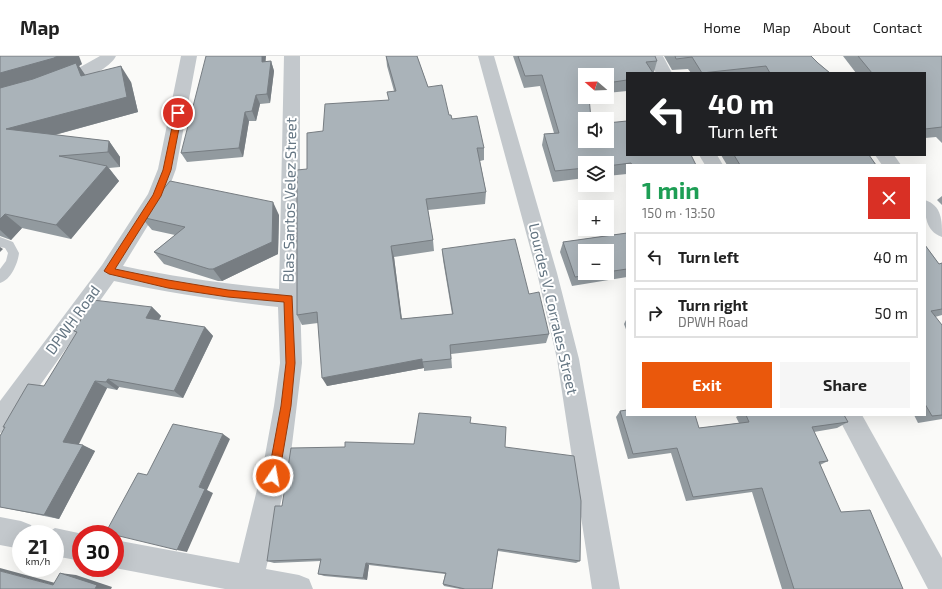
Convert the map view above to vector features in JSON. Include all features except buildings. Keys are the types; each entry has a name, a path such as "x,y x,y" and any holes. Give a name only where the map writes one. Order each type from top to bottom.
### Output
{"street":[{"path":"0,101 72,79 106,60 108,56"},
{"name":"DPWH Road","path":"0,421 109,271 157,196 167,170 189,56"},
{"name":"Blas Santos Velez Street","path":"249,581 277,460 291,363 289,299 292,56"},
{"name":"Lourdes V. Corrales Street","path":"486,56 547,273 568,359 606,589"},
{"path":"655,56 663,72"},
{"path":"885,156 891,164"},
{"path":"926,208 942,229"},
{"path":"109,271 176,285 228,293 289,299"},
{"path":"850,416 942,586"},
{"path":"0,531 12,534"},
{"path":"124,556 249,581 299,589"}],"lane":[{"path":"0,242 9,245 14,250 14,256 6,271 0,278"}],"route":[{"path":"178,113 167,170 157,196 109,271 168,284 228,293 289,299 291,363 286,406 273,476"}]}
